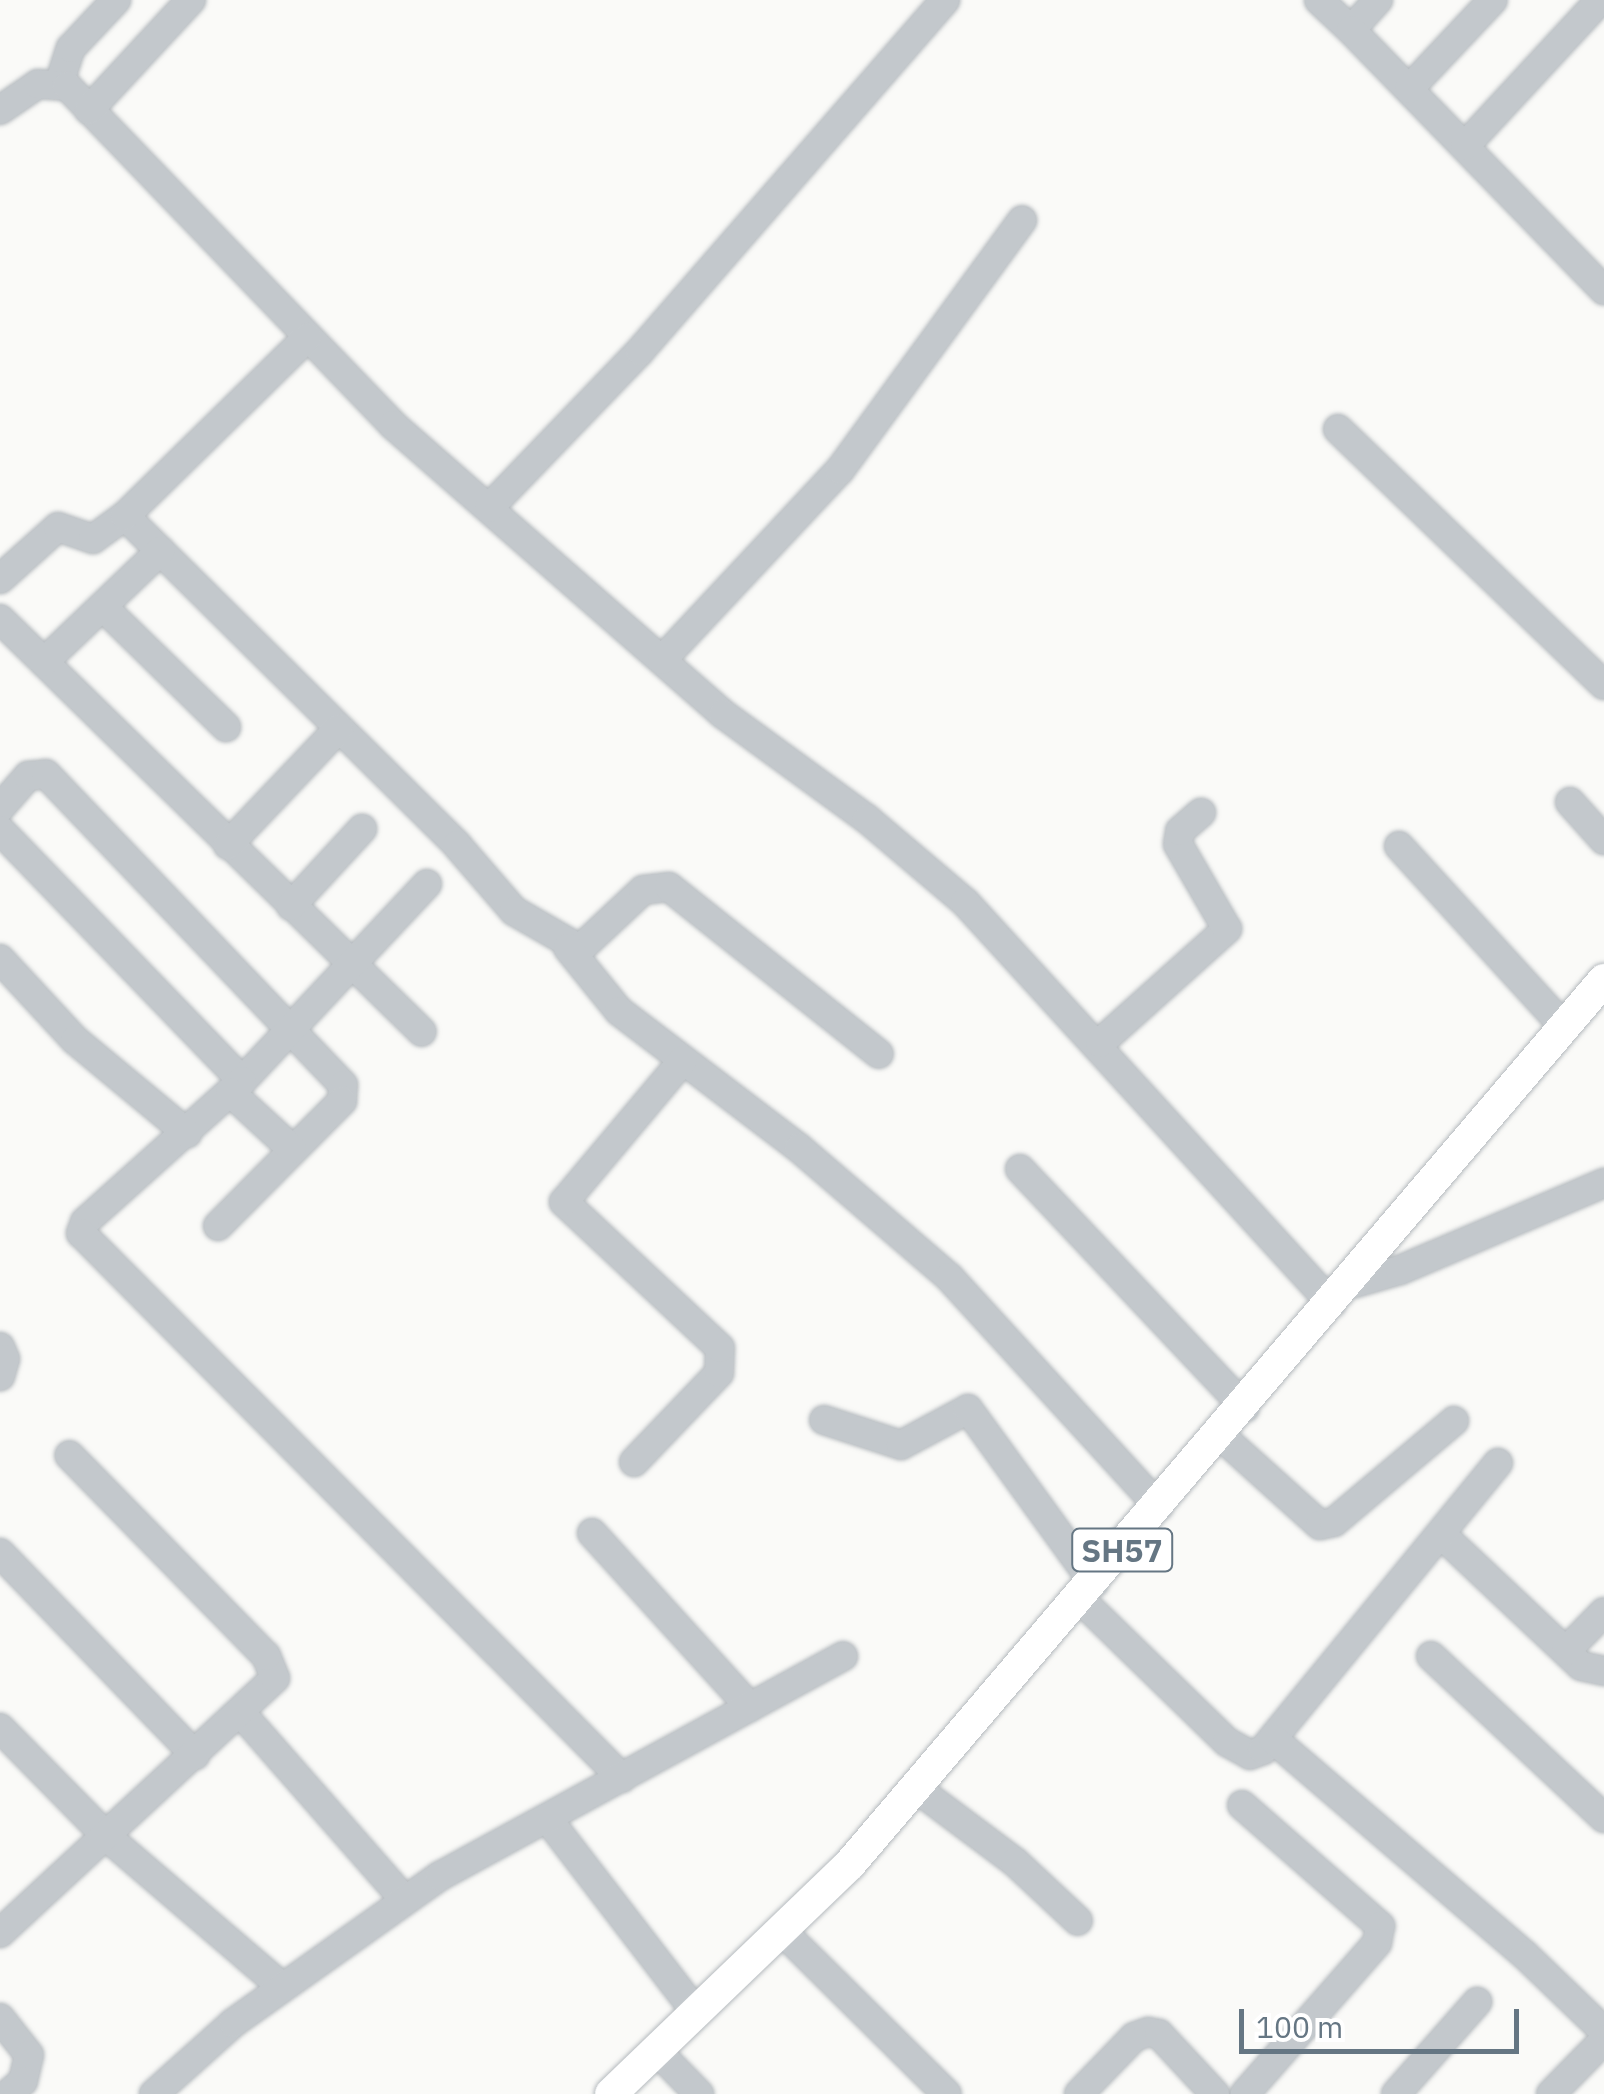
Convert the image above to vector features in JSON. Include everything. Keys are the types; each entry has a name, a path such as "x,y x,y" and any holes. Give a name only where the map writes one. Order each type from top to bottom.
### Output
{"main road":[{"name":"SH57","path":"611,2094 781,1930 916,1788 1221,1436 1604,980"}],"street":[{"path":"59,84 71,48 116,0"},
{"path":"89,110 192,0"},
{"path":"489,508 640,351 946,0"},
{"path":"1319,0 1604,290"},
{"path":"1351,30 1378,0"},
{"path":"1409,89 1493,0"},
{"path":"1465,146 1600,0"},
{"path":"0,110 38,84 59,84 89,110 307,338 489,508 662,660 966,902 1340,1294 1604,1183"},
{"path":"662,660 840,470 1022,220"},
{"path":"0,579 58,526 93,539 125,516 307,338"},
{"path":"1338,429 1604,685"},
{"path":"125,516 339,728 514,911 568,948 598,992 799,1148 949,1277 1159,1507"},
{"path":"44,662 160,551"},
{"path":"103,607 226,727"},
{"path":"0,619 422,1032"},
{"path":"228,846 339,728"},
{"path":"0,808 28,776 46,774 188,928 294,1029 345,1092 218,1226"},
{"path":"1570,802 1604,840"},
{"path":"1100,1042 1227,929 1178,844 1180,831 1200,813"},
{"path":"291,906 362,829"},
{"path":"0,830 292,1149"},
{"path":"1398,846 1564,1027"},
{"path":"427,884 354,967 236,1087 85,1222 84,1242 622,1778"},
{"path":"568,948 591,944 643,890 669,887 879,1054"},
{"path":"0,958 76,1040 186,1133"},
{"path":"634,1462 719,1373 720,1348 564,1202 683,1060"},
{"path":"1020,1169 1244,1408"},
{"path":"0,1347 5,1359 0,1376"},
{"path":"824,1420 901,1445 968,1409 1087,1591 1241,1752 1264,1750 1498,1463"},
{"path":"1221,1436 1320,1525 1334,1522 1454,1420"},
{"path":"0,1933 242,1713 275,1678 266,1656 69,1455"},
{"path":"592,1534 750,1708"},
{"path":"1440,1534 1566,1651 1589,1670 1604,1671"},
{"path":"0,1553 195,1755"},
{"path":"1566,1651 1604,1612"},
{"path":"154,2094 282,1987 404,1899 843,1656"},
{"path":"1431,1656 1604,1818"},
{"path":"242,1713 404,1899"},
{"path":"0,1728 106,1836 282,1987"},
{"path":"1273,1739 1525,1954 1604,2031"},
{"path":"916,1788 1078,1921"},
{"path":"1242,1805 1380,1926 1377,1943 1245,2094"},
{"path":"547,1818 696,2012"},
{"path":"781,1930 946,2094"},
{"path":"1396,2094 1476,2002"},
{"path":"0,2018 30,2055 23,2081 8,2094"},
{"path":"1078,2094 1134,2037 1148,2032 1159,2034 1215,2094"},
{"path":"1552,2094 1604,2040"},
{"path":"656,2050 699,2094"}]}
